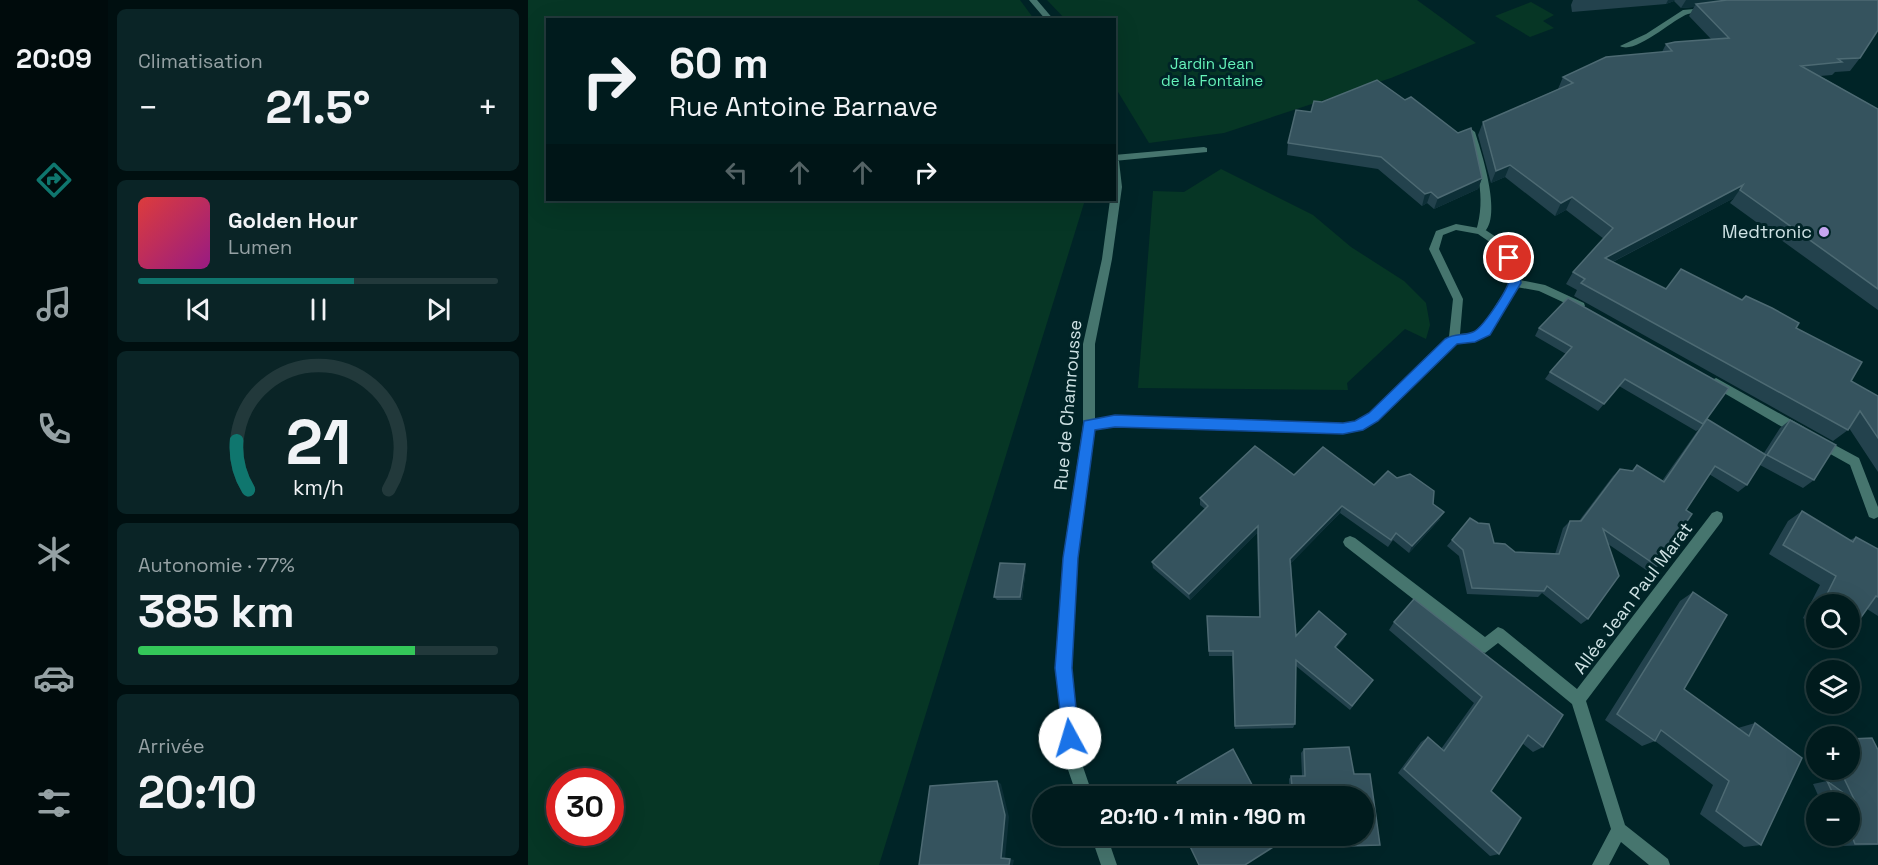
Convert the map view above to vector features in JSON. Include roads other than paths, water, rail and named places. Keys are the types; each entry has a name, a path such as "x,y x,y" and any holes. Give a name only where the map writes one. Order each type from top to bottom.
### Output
{"street":[{"path":"1033,0 1049,18"},
{"path":"1624,46 1649,36 1686,12 1710,9"},
{"path":"1471,132 1487,192 1485,220 1481,231"},
{"path":"1116,159 1204,150"},
{"name":"Rue de Chamrousse","path":"1116,178 1116,195"},
{"name":"Rue de Chamrousse","path":"1082,786 1073,761 1064,668 1070,558 1089,425 1089,344 1107,259 1115,201"},
{"path":"1089,425 1115,421 1343,428 1358,426 1374,417 1454,339 1458,299 1434,249 1438,233 1456,227 1481,231 1504,247 1514,270 1515,283 1485,331 1475,338 1454,339"},
{"path":"1515,283 1541,288 1593,313"},
{"path":"1703,376 1855,462 1874,513"},
{"name":"Allée Jean Paul Marat","path":"1350,543 1485,646 1498,634 1578,699 1717,517"},
{"path":"1578,699 1619,830 1662,865"},
{"path":"1600,865 1619,830"},
{"path":"1102,846 1109,865"}],"place":[{"name":"Medtronic","path":"1824,232"}],"park label":[{"name":"Jardin Jean de la Fontaine","path":"1212,72"}]}
